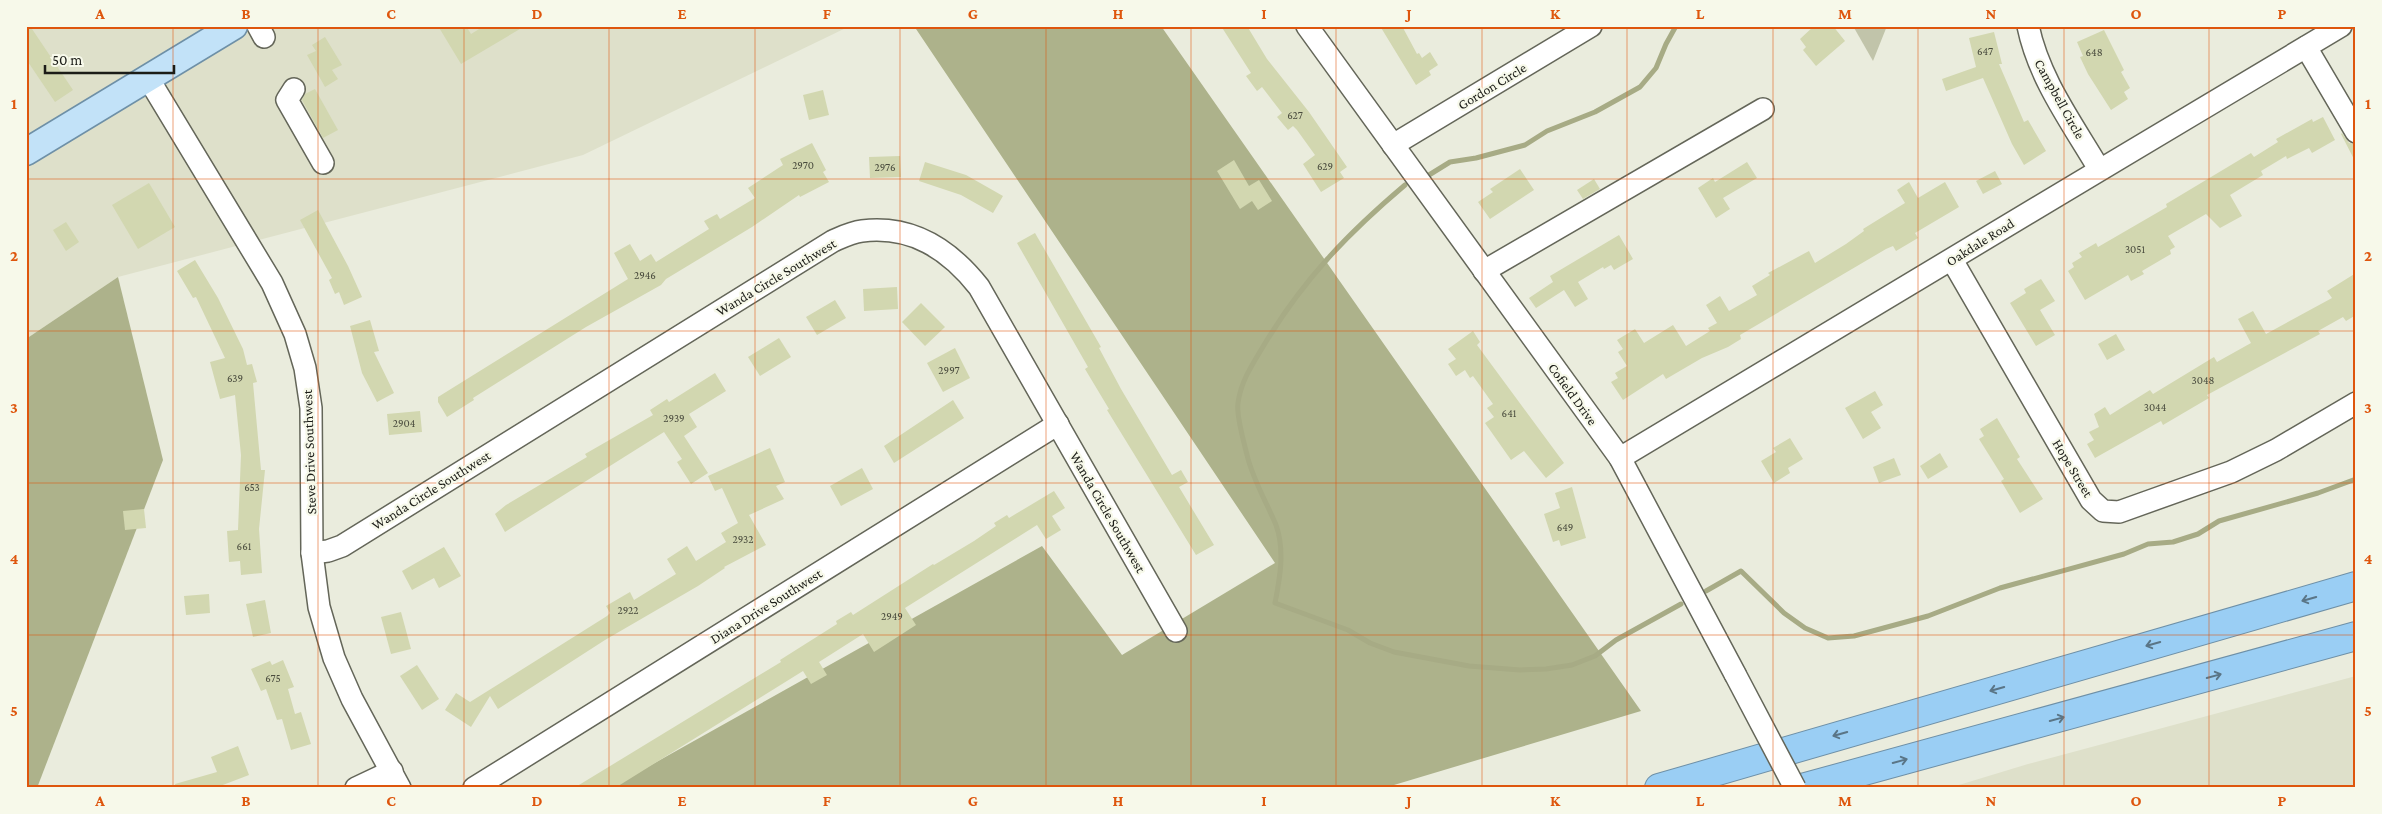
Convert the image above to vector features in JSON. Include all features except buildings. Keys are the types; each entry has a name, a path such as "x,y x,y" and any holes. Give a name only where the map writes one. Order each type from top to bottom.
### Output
{"highway":[{"path":"1660,788 2356,586"},
{"path":"1802,788 2356,636"}],"main road":[{"path":"26,152 148,78 219,30"}],"street":[{"name":"Cofield Drive","path":"1307,26 1620,458 1795,788"},
{"name":"Gordon Circle","path":"1393,145 1591,26"},
{"name":"Campbell Circle","path":"2028,26 2033,50 2047,82 2099,169"},
{"name":"Oakdale Road","path":"1620,458 2336,28"},
{"path":"2306,47 2356,132"},
{"name":"Steve Drive Southwest","path":"148,78 272,283 295,334 305,368 311,408 312,553 319,607 334,658 352,699 396,780"},
{"path":"294,89 287,100 323,163"},
{"path":"1484,271 1763,109"},
{"name":"Wanda Circle Southwest","path":"312,553 328,552 342,546 833,241 860,231 888,230 918,238 941,249 961,264 979,287 1176,631"},
{"name":"Hope Street","path":"1952,260 2091,500 2103,511 2119,512 2231,472 2276,450 2356,403"},
{"name":"Diana Drive Southwest","path":"474,788 1058,424"},
{"path":"356,788 396,780"}],"shaded area":[{"path":"26,26 850,26 583,155 118,277 26,339"},
{"path":"1853,26 1887,26 1873,61"},
{"path":"2356,676 2356,788 1949,788 2028,764"}],"green space":[{"path":"914,26 1161,26 1641,711 1384,788 610,788 1042,546 1122,655 1275,563"},
{"path":"118,277 163,460 37,788 26,788 26,339"}],"waterway":[{"path":"1429,175 1450,162 1476,158 1525,145 1547,131 1595,112 1640,87 1656,68 1676,26"},
{"path":"1405,185 1345,240 1294,299 1251,366 1239,395 1239,422 1242,436 1253,473 1279,535 1281,554 1280,574 1275,603 1348,630 1370,643 1394,652 1469,666 1520,670 1572,665 1595,656 1616,640 1681,604"},
{"path":"1706,591 1741,571 1784,613 1805,628 1828,638 1854,636 1928,616 2000,588 2124,554 2148,544 2173,542 2198,534 2219,521 2318,493 2356,479"}]}
